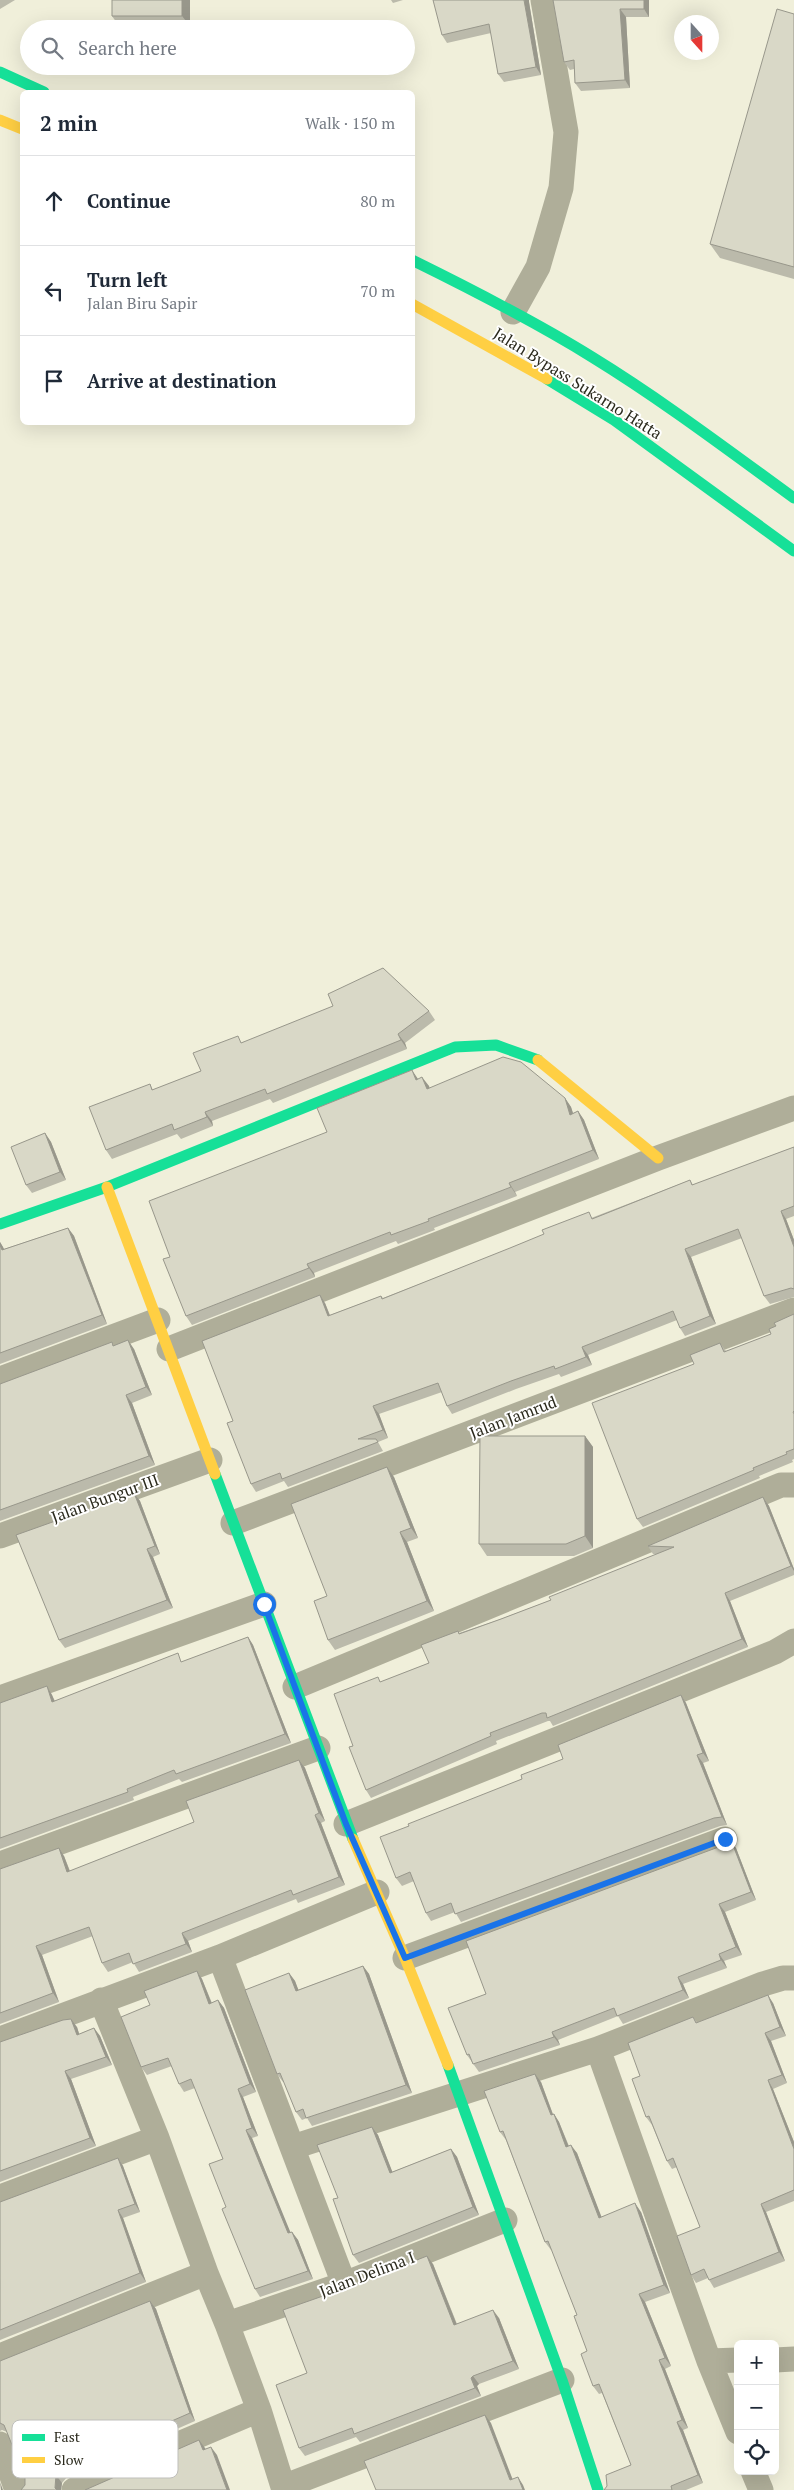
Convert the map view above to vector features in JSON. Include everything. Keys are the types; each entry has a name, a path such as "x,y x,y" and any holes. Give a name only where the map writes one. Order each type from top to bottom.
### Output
{"main road":[{"path":"0,72 40,90"},
{"path":"0,120 20,128"},
{"name":"Jalan Bypass Sukarno Hatta","path":"415,262 513,312 592,357 709,436 794,498"},
{"name":"Jalan Bypass Sukarno Hatta","path":"415,306 514,360 614,420 794,551"},
{"path":"0,1224 107,1187 455,1047 496,1045 535,1058 658,1158"},
{"path":"107,1187 346,1824 405,1958 459,2094 562,2380 598,2490"}],"street":[{"path":"513,312 538,267 561,188 566,132 544,0"},
{"path":"169,1349 658,1158 794,1108"},
{"name":"Jalan Jamrud","path":"233,1524 794,1310"},
{"path":"0,1379 158,1320"},
{"name":"Jalan Bungur III","path":"0,1536 210,1460"},
{"path":"295,1687 782,1486 794,1485"},
{"path":"0,1698 264,1604"},
{"path":"346,1824 766,1656 794,1642"},
{"path":"0,1864 318,1748"},
{"path":"405,1958 725,1839"},
{"path":"0,2038 220,1957 377,1892"},
{"path":"220,1957 344,2284"},
{"path":"293,2147 598,2049 763,1984 783,1978 794,1978"},
{"path":"101,2000 157,2138 206,2273 227,2324 259,2410 284,2489 562,2380"},
{"path":"598,2049 709,2361 737,2430"},
{"path":"0,2197 157,2138"},
{"name":"Jalan Delima I","path":"227,2324 344,2284 505,2220"},
{"path":"0,2356 206,2273"},
{"path":"779,2360 794,2359"},
{"path":"709,2361 734,2360"},
{"path":"178,2444 259,2410"},
{"path":"0,2444 12,2476"},
{"path":"755,2475 761,2490"},
{"path":"13,2478 17,2490"},
{"path":"74,2490 98,2478"}],"building":[{"path":"112,0 182,0 182,16 112,16"},
{"path":"433,0 524,0 536,67 498,74 489,24 442,35"},
{"path":"553,0 644,0 644,9 620,9 625,80 575,83 574,60 564,62"},
{"path":"777,9 794,14 794,267 710,244"},
{"path":"383,968 429,1011 398,1034 401,1040 267,1094 265,1089 205,1112 207,1117 174,1130 172,1124 106,1150 89,1107 150,1084 152,1090 201,1071 193,1053 238,1036 241,1043 333,1006 328,994"},
{"path":"503,1057 521,1062 565,1098 570,1115 578,1111 593,1150 509,1183 511,1187 428,1219 429,1221 391,1235 390,1232 307,1264 309,1268 186,1316 163,1259 170,1257 149,1201 327,1132 317,1108 412,1070 416,1080 422,1077 427,1089"},
{"path":"45,1133 60,1172 26,1185 11,1147"},
{"path":"794,1147 794,1206 781,1211 794,1247 794,1289 791,1288 764,1296 738,1229 685,1249 710,1316 680,1328 673,1311 582,1347 586,1357 555,1369 554,1366 511,1381 447,1406 438,1383 373,1406 383,1430 358,1439 376,1439 378,1442 282,1479 280,1473 251,1484 227,1423 233,1421 202,1341 320,1295 328,1316 381,1296 382,1299 544,1234 542,1230 589,1212 592,1219 690,1180 692,1185"},
{"path":"68,1228 102,1315 0,1353 0,1245 2,1250"},
{"path":"794,1314 794,1449 786,1452 787,1454 753,1468 754,1470 637,1519 592,1403 694,1364 690,1355 720,1343 724,1352 771,1334 769,1329 776,1326 774,1323"},
{"path":"128,1340 146,1387 126,1395 149,1456 0,1510 0,1384 112,1342 113,1346"},
{"path":"480,1436 585,1436 585,1536 566,1544 479,1544"},
{"path":"387,1467 411,1528 400,1532 427,1601 328,1640 314,1601 327,1596 291,1504"},
{"path":"134,1493 155,1546 147,1549 167,1600 59,1640 16,1535"},
{"path":"763,1497 791,1566 725,1593 742,1639 547,1718 546,1713 542,1713 490,1733 491,1736 366,1790 349,1747 353,1746 334,1694 378,1677 380,1682 429,1663 421,1645 458,1631 459,1634 551,1600 549,1597 674,1547 648,1546"},
{"path":"248,1637 285,1734 176,1774 174,1770 127,1789 128,1792 0,1838 0,1703 47,1686 52,1702 178,1653 181,1662"},
{"path":"681,1695 703,1753 697,1755 722,1817 714,1818 455,1914 451,1903 426,1913 410,1872 396,1878 380,1837 522,1779 521,1775 563,1759 558,1745"},
{"path":"299,1760 319,1813 315,1815 339,1877 293,1895 291,1890 182,1933 186,1944 133,1964 129,1953 102,1963 89,1927 36,1946 53,1993 0,2013 0,1869 59,1848 67,1872 194,1822 186,1801"},
{"path":"731,1840 751,1892 719,1904 736,1947 719,1954 721,1960 678,1977 683,1990 617,2016 614,2008 552,2032 554,2037 473,2064 469,2054 467,2055 448,2008 486,1994 466,1941 724,1845"},
{"path":"363,1966 406,2085 306,2118 303,2109 296,2112 280,2073 277,2074 245,1990 289,1973 296,1991"},
{"path":"197,1971 209,2004 218,2000 250,2084 238,2089 252,2128 246,2130 288,2233 292,2232 308,2271 255,2289 222,2209 226,2207 209,2164 223,2159 191,2079 179,2084 168,2058 141,2067 121,2017 150,2005 144,1991"},
{"path":"768,1995 780,2027 765,2033 782,2075 768,2080 794,2149 794,2190 761,2204 779,2252 709,2280 704,2269 691,2275 677,2236 700,2227 673,2158 667,2161 649,2116 646,2117 632,2079 640,2076 628,2043 693,2017 696,2023"},
{"path":"71,2019 77,2035 94,2028 106,2057 65,2071 90,2138 0,2171 0,2042 63,2020"},
{"path":"535,2074 551,2115 554,2114 566,2147 571,2145 599,2218 635,2203 664,2285 639,2294 665,2358 659,2360 682,2420 677,2422 698,2475 671,2486 672,2490 604,2490 607,2486 606,2475 631,2465 599,2384 593,2386 581,2354 587,2351 574,2316 577,2315 548,2241 545,2242 503,2131 500,2132 484,2091"},
{"path":"372,2127 390,2173 451,2149 473,2207 353,2255 333,2199 338,2198 317,2145"},
{"path":"118,2158 135,2204 118,2210 140,2273 0,2330 0,2202"},
{"path":"427,2256 454,2325 493,2310 513,2361 473,2376 471,2378 475,2388 354,2434 352,2428 299,2448 276,2385 307,2373 283,2310"},
{"path":"150,2301 190,2413 174,2420 12,2420 12,2445 4,2425 0,2423 0,2361"},
{"path":"485,2415 510,2480 518,2477 523,2490 376,2490 364,2461"},
{"path":"199,2440 203,2450 211,2447 227,2490 85,2490 112,2478 178,2478 178,2449"},
{"path":"25,2478 56,2478 55,2488 57,2490 21,2490 25,2485"}],"traffic: fast":[{"path":"0,72 40,90"},
{"path":"415,262 503,306 618,373 794,498"},
{"path":"547,379 614,420 794,551"},
{"path":"0,1224 107,1187 455,1047 496,1045 538,1060"},
{"path":"215,1474 353,1839"},
{"path":"448,2065 562,2380 598,2490"}],"traffic: slow":[{"path":"0,120 20,128"},
{"path":"415,306 547,379"},
{"path":"538,1060 658,1158"},
{"path":"107,1187 215,1474"},
{"path":"353,1839 405,1958 448,2065"}],"route":[{"path":"264,1604 346,1824 405,1958 725,1839"}]}
